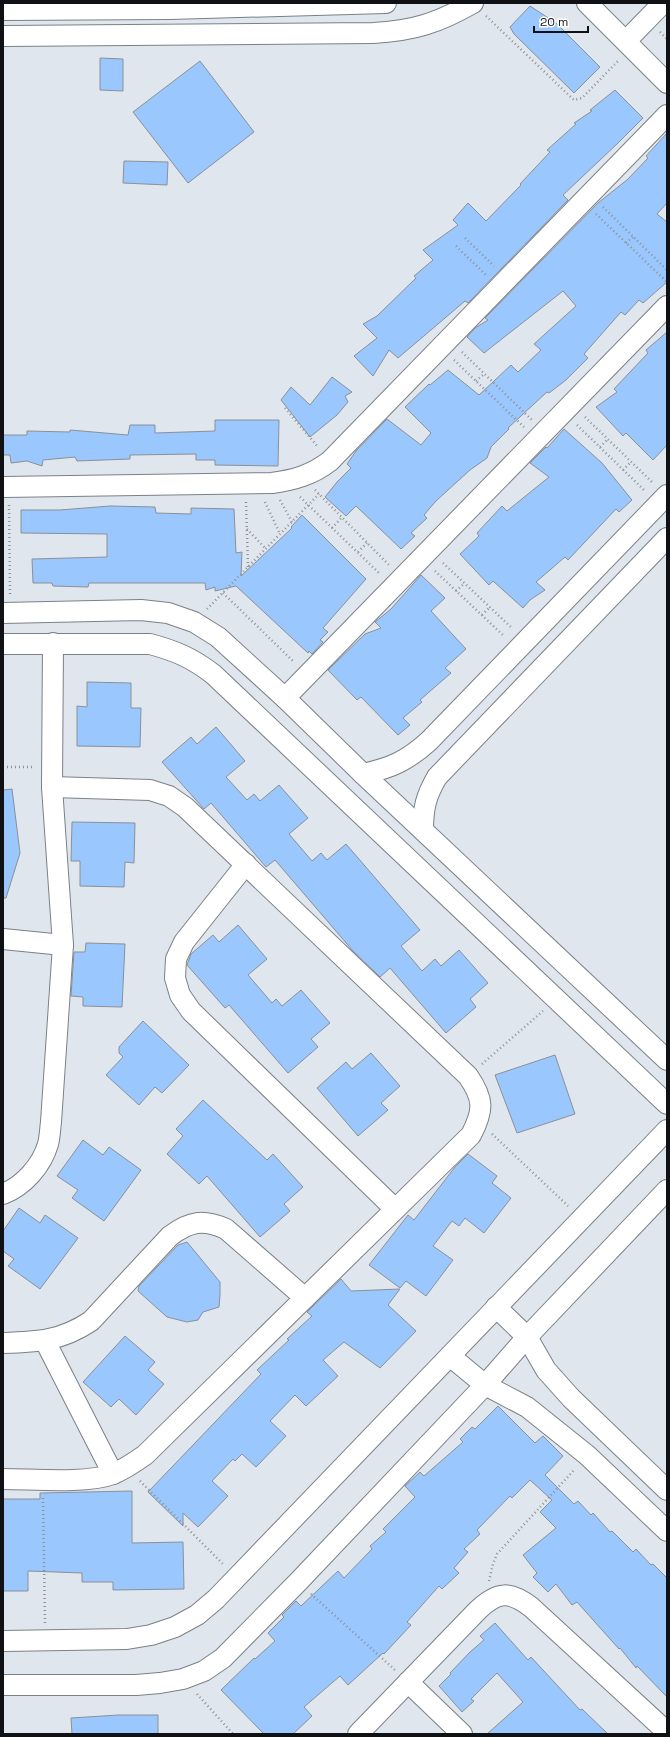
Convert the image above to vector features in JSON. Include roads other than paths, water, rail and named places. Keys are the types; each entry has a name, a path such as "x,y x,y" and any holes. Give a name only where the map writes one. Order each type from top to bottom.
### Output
{"street":[{"path":"3,10 386,3"},
{"path":"588,3 667,83"},
{"path":"628,44 663,3"},
{"path":"170,6 171,35"},
{"path":"3,36 373,33 400,31 427,25 452,15 478,8"},
{"path":"6,487 272,482 312,473 330,461 667,115"},
{"path":"285,698 667,306"},
{"path":"363,774 382,770 399,764 415,754 664,498"},
{"path":"423,830 423,812 428,793 437,777 667,538"},
{"path":"7,613 141,610 168,614 194,622 218,637 238,653 363,774 667,1060"},
{"path":"3,1194 24,1181 39,1164 48,1144 51,1122 63,945 52,787 53,643"},
{"path":"3,644 150,644 173,650 195,660 214,674 667,1104"},
{"path":"3,1479 94,1478 120,1471 145,1455 471,1135 478,1121 481,1105 477,1089 468,1076 185,807 169,796 150,790 131,788 52,787"},
{"path":"246,864 184,942 176,959 175,978 180,996 191,1011 395,1209"},
{"path":"488,935 510,913"},
{"path":"3,939 63,945"},
{"path":"3,1641 127,1639 152,1635 175,1627 197,1615 237,1578 496,1306 667,1130"},
{"path":"3,1685 136,1685 160,1683 183,1679 204,1671 223,1658 298,1582 485,1385 527,1337 667,1190"},
{"path":"3,1343 45,1341 69,1334 91,1321 170,1236 182,1227 197,1222 212,1223 226,1229 305,1298"},
{"path":"496,1306 527,1337 546,1370 571,1398 667,1490"},
{"path":"45,1341 120,1471"},
{"path":"450,1356 485,1385 528,1407 587,1456 667,1531"},
{"path":"358,1734 489,1599 504,1595 519,1598 667,1732"},
{"path":"408,1682 462,1734"}]}
